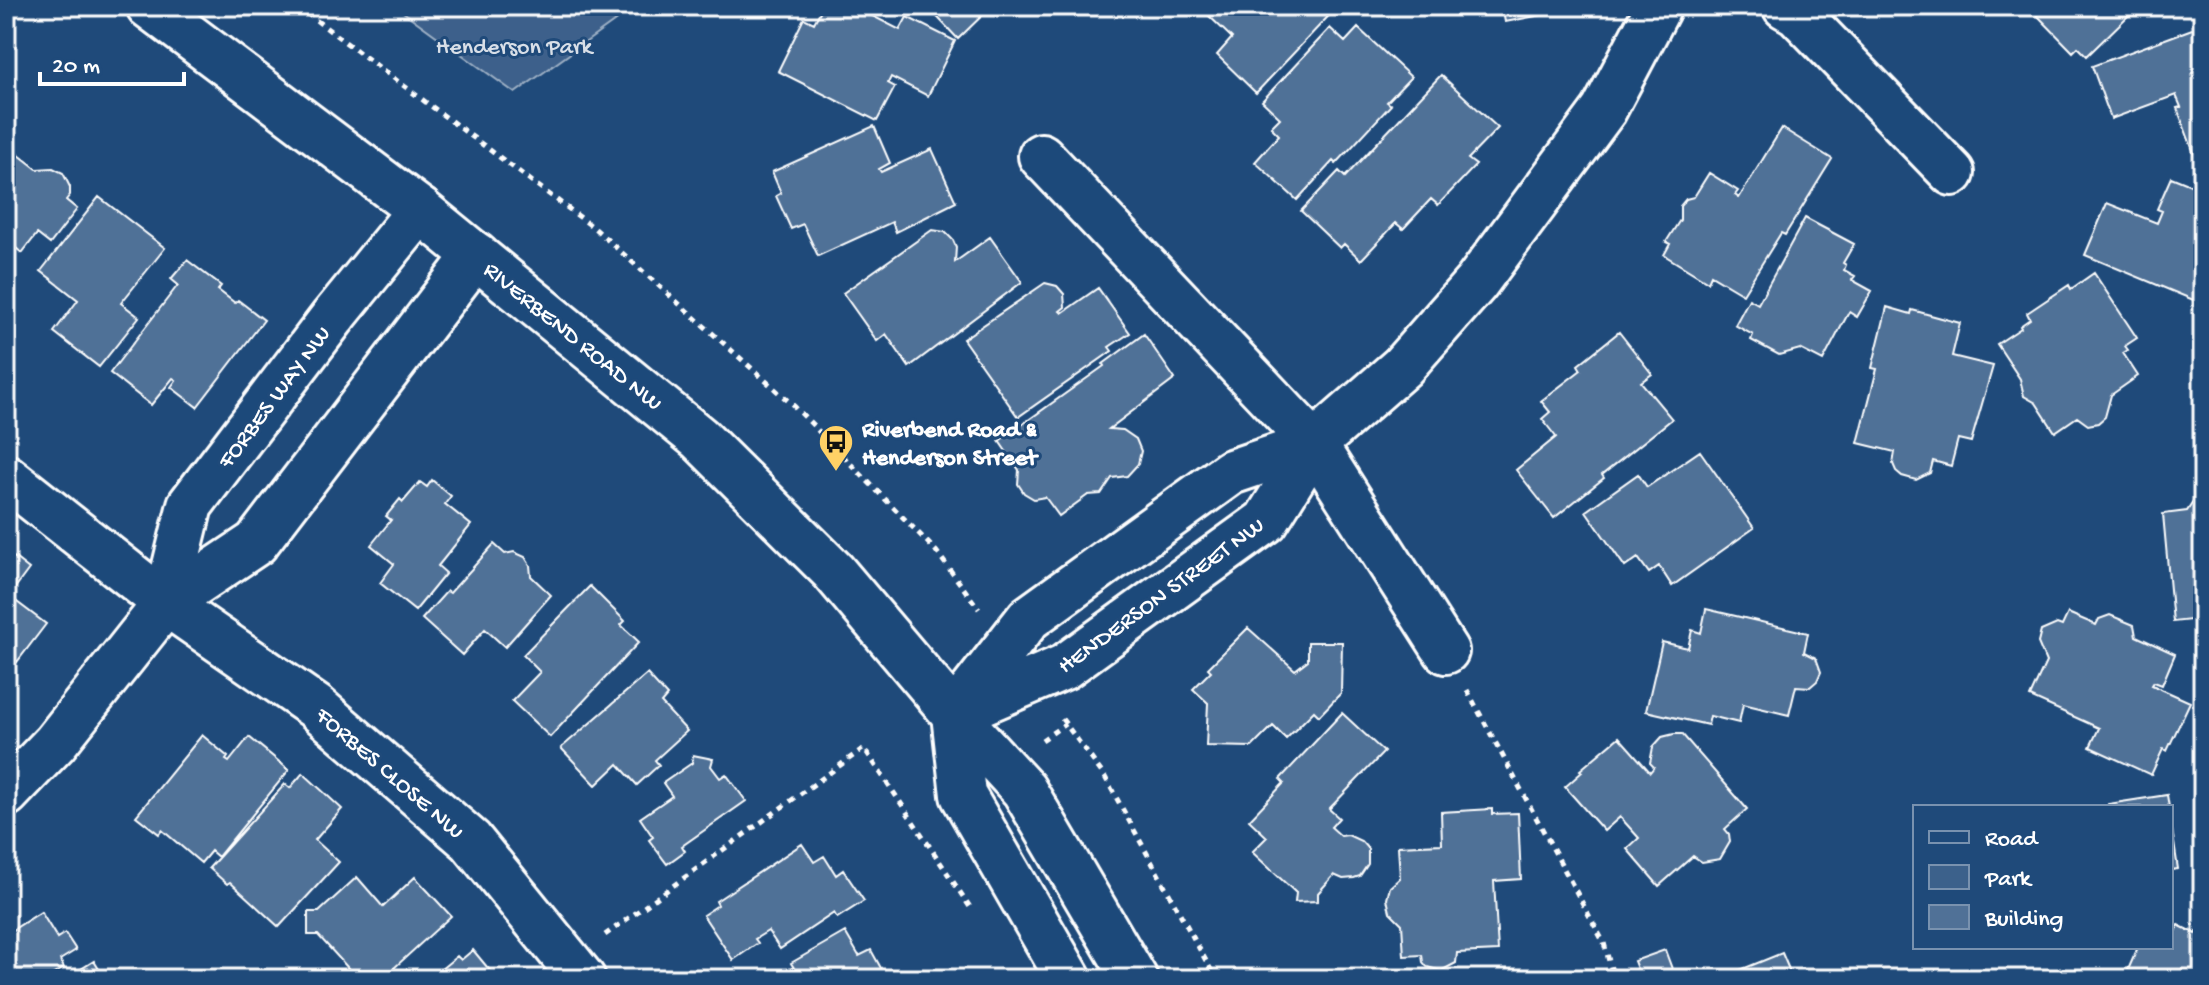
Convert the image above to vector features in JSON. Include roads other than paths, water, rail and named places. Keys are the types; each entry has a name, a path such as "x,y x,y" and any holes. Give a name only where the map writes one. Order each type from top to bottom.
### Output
{"street":[{"name":"RIVERBEND ROAD NW","path":"149,6 420,210 699,438 833,571 954,714 1024,790 1135,979"},
{"name":"HENDERSON STREET NW","path":"954,714 1064,667 1266,521 1314,444 1402,367 1476,283 1604,110 1659,6"},
{"path":"1785,6 1797,13 1952,173"},
{"path":"1041,156 1314,444 1446,651"},
{"name":"FORBES WAY NW","path":"166,603 190,505 333,317 420,210"},
{"name":"FORBES WAY NW","path":"6,794 55,743 166,603 256,543 476,255"},
{"name":"HENDERSON STREET NW","path":"954,714 1029,618 1231,472 1314,444"},
{"name":"FORBES CLOSE NW","path":"6,477 166,603 316,707 471,841 576,970"},
{"path":"954,714 963,795 1069,979"}],"place":[{"name":"Riverbend Road & Henderson Street","path":"836,473"}],"park label":[{"name":"Henderson Park","path":"514,45"}]}
